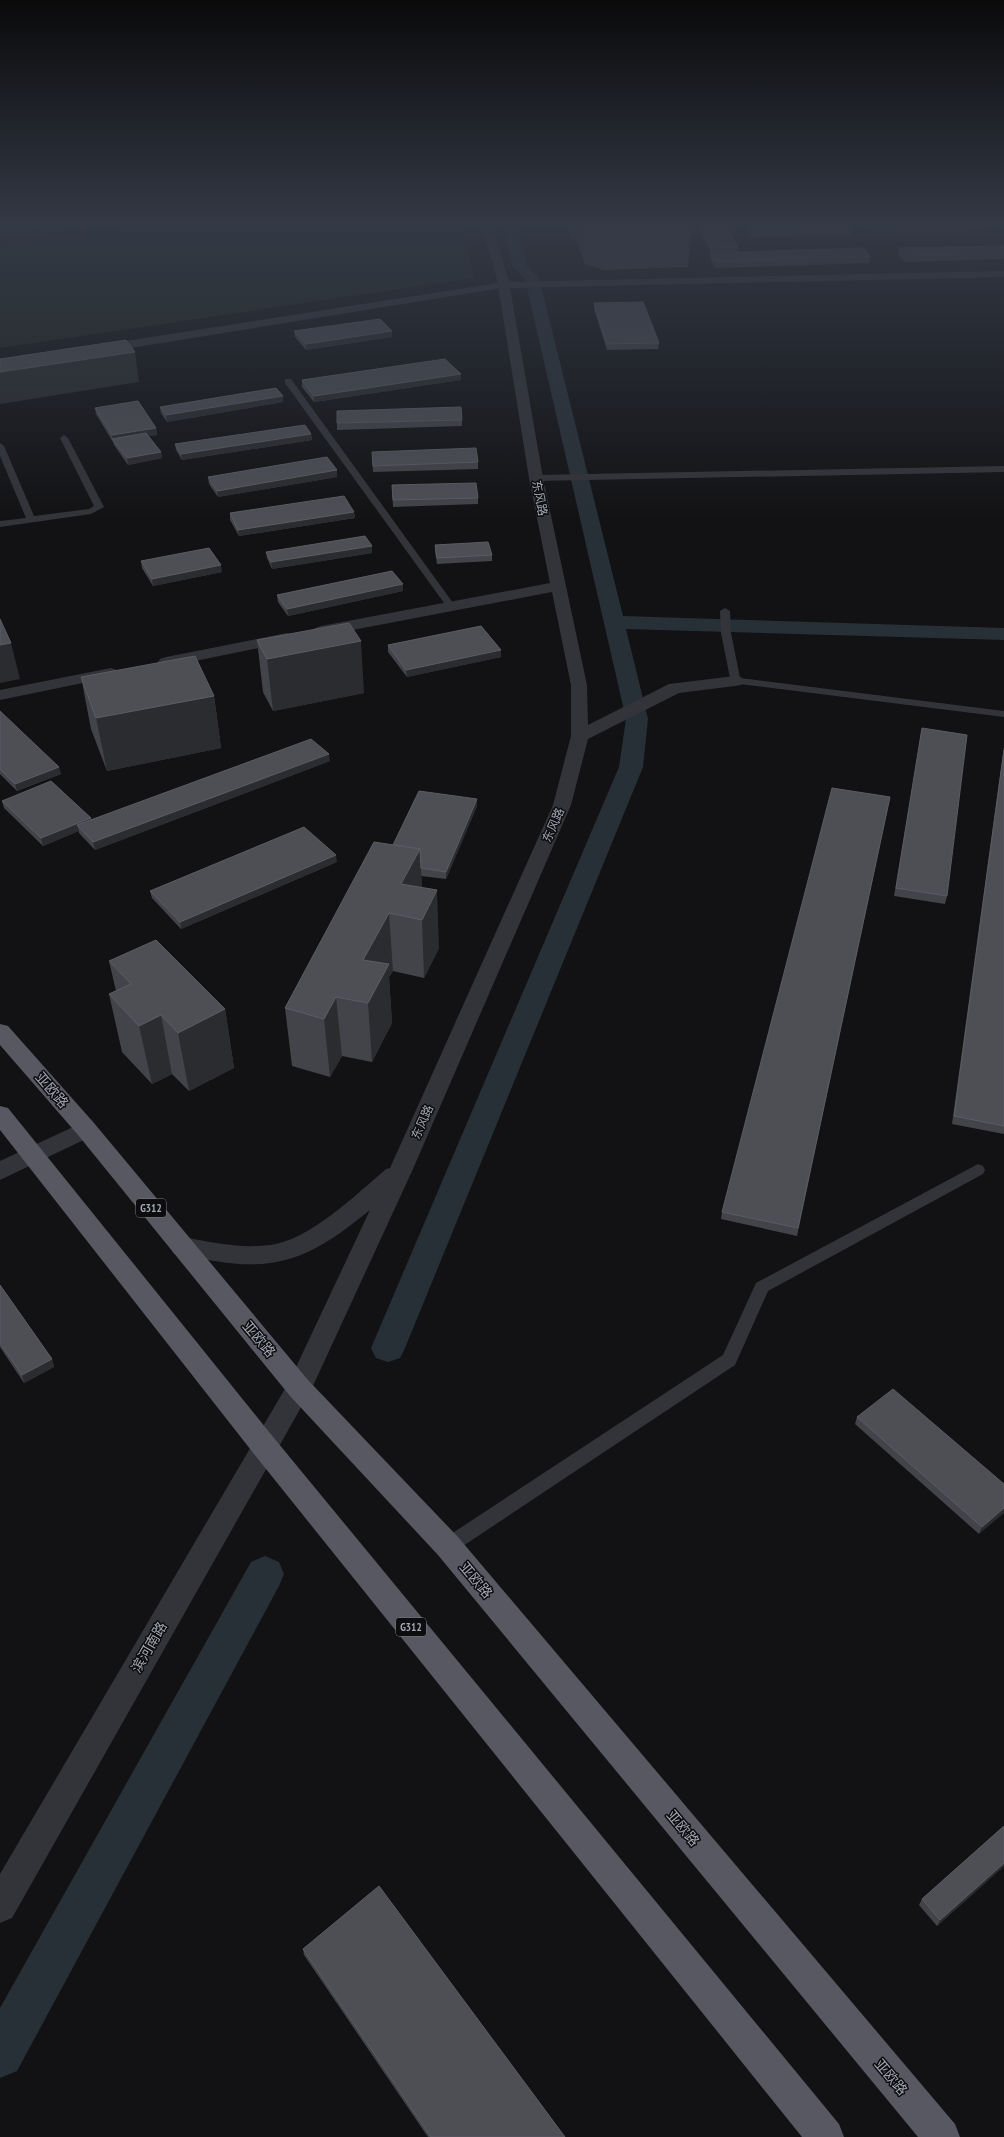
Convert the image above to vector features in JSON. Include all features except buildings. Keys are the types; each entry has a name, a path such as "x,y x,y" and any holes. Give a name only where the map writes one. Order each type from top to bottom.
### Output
{"highway":[{"name":"亚欧路","path":"0,1031 86,1129 299,1388 448,1546 942,2137"},
{"name":"G312","path":"0,1114 264,1446 826,2137"}],"street":[{"path":"87,351 275,322"},
{"name":"东风路","path":"299,1388 401,1169 562,805 580,736 579,685 557,586 536,478 515,322"},
{"path":"148,666 450,605 557,586"},
{"path":"0,695 124,670"},
{"path":"580,736 676,688 735,681"},
{"path":"0,1171 32,1154 86,1129"},
{"path":"182,1246 253,1256 281,1252 309,1241 348,1216 401,1169"},
{"name":"滨河南路","path":"0,1906 264,1446 299,1388"}],"lane":[{"path":"288,381 450,605"},
{"path":"0,524 91,511 98,508 64,438"},
{"path":"0,446 31,520"},
{"path":"536,478 1004,469"},
{"path":"725,611 726,633 735,681 1004,714"},
{"path":"448,1546 729,1360 762,1287 978,1170"}],"shaded area":[{"path":"0,322 178,322 0,348"}],"waterway":[{"path":"388,1348 631,767 637,719 542,322"},
{"path":"614,622 1004,634"},
{"path":"0,2054 265,1574"}]}
